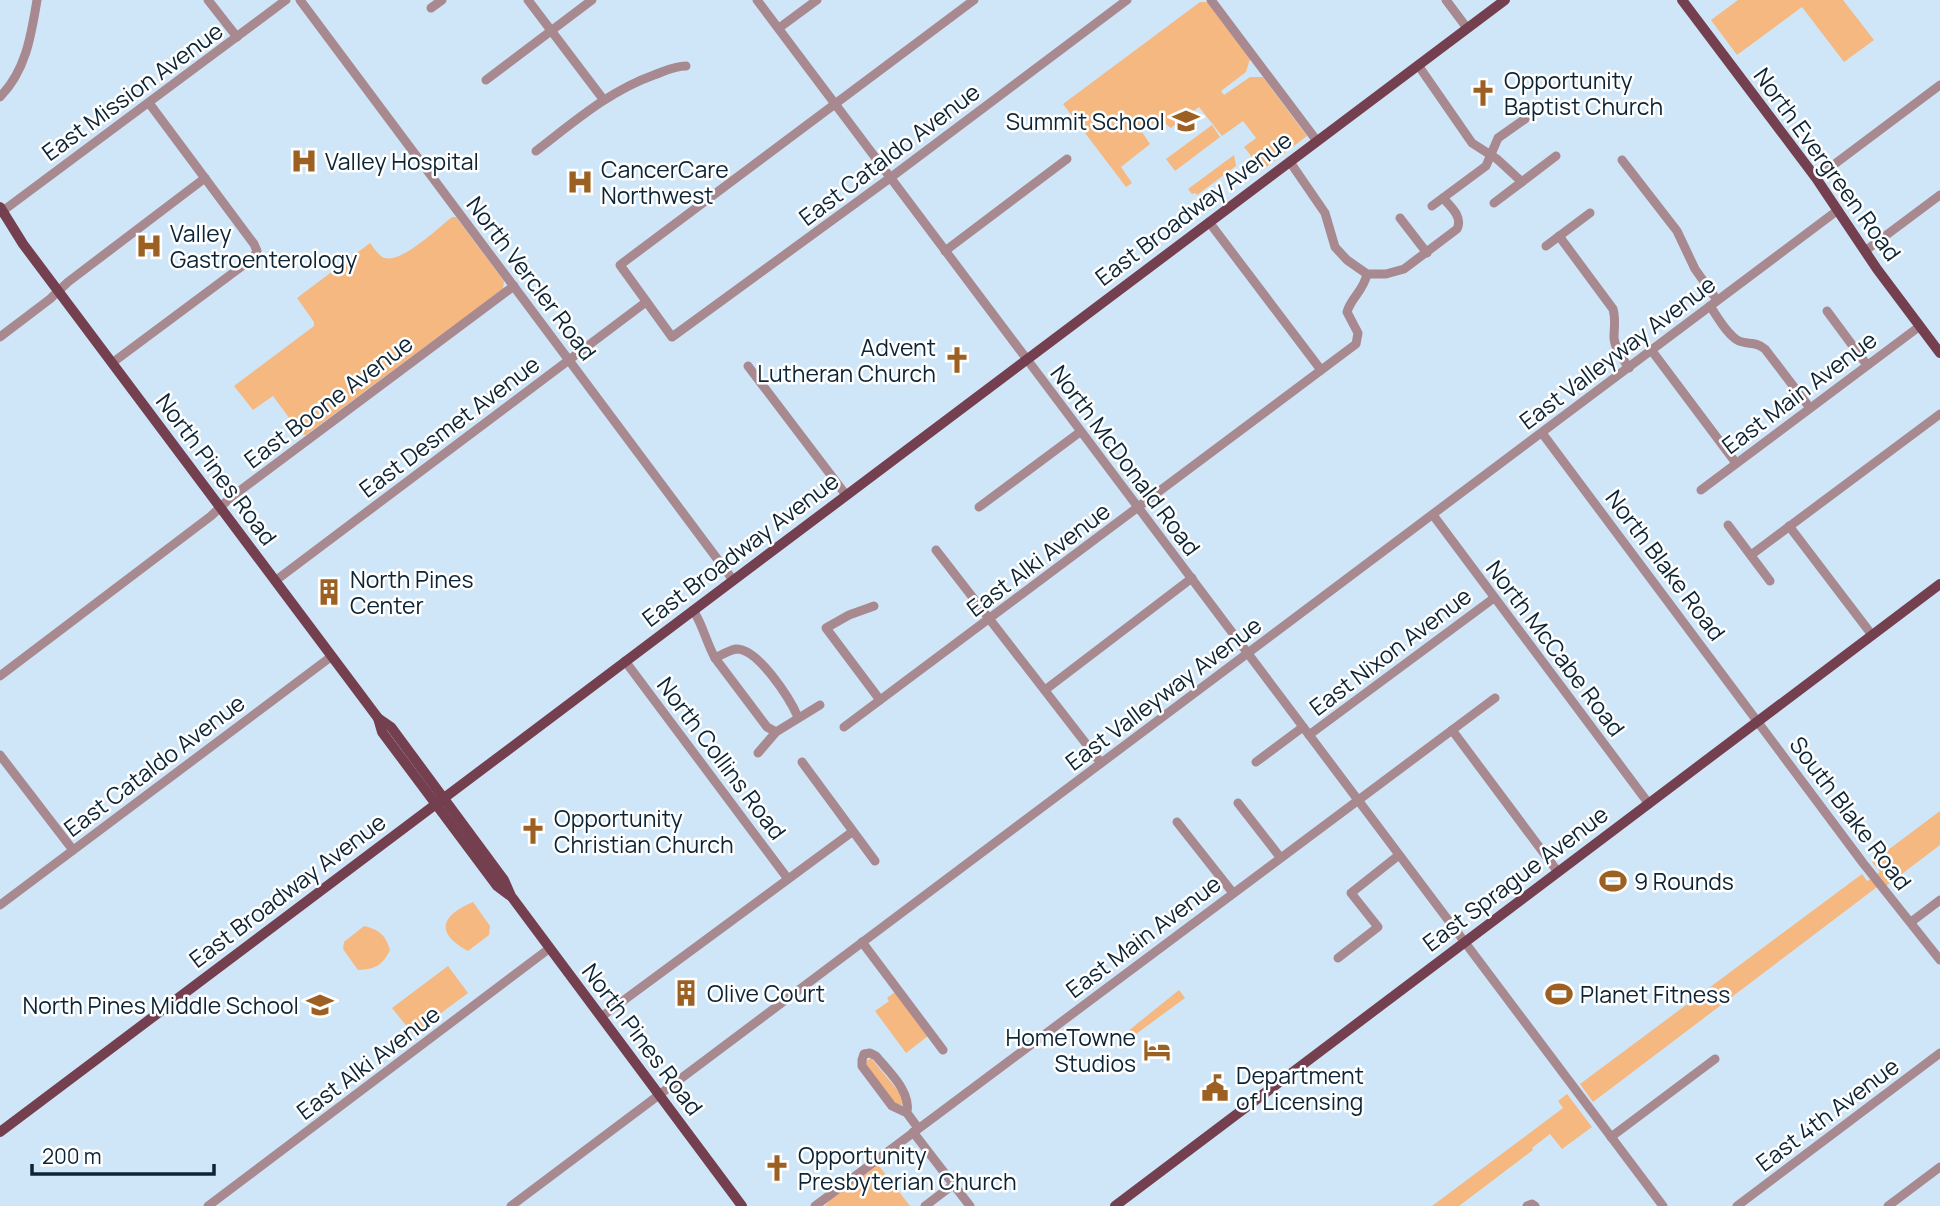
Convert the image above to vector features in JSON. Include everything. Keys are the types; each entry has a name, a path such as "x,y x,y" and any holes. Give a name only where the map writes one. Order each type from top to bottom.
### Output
{"main road":[{"name":"East Broadway Avenue","path":"0,1132 1505,0"},
{"name":"North Evergreen Road","path":"1682,0 1816,178 1865,251 1940,353"},
{"name":"North Pines Road","path":"1,210 23,244 378,718 382,732 439,801 497,886 511,896 742,1206"},
{"name":"North Pines Road","path":"0,223 23,244"},
{"name":"East Sprague Avenue","path":"1115,1206 1940,584"}],"street":[{"path":"0,97 9,88 22,65 37,0"},
{"path":"208,0 237,37"},
{"name":"East Mission Avenue","path":"1,210 286,0"},
{"name":"North Vercler Road","path":"300,0 733,580"},
{"path":"431,8 442,0"},
{"path":"528,0 603,99"},
{"path":"486,80 592,0"},
{"name":"North McDonald Road","path":"757,0 1663,1206"},
{"path":"779,29 817,0"},
{"path":"646,302 620,265 974,0"},
{"name":"East Cataldo Avenue","path":"646,302 672,337 891,178 1127,0"},
{"path":"1211,0 1317,141"},
{"path":"1446,0 1467,28"},
{"path":"1418,65 1472,144 1490,154 1522,182"},
{"path":"536,151 603,99 638,80 677,66 685,66"},
{"path":"1816,178 1940,85"},
{"path":"112,363 253,258 257,251 149,103"},
{"path":"1432,206 1486,166 1499,138 1525,119"},
{"path":"1494,203 1556,156"},
{"path":"945,251 1067,159"},
{"path":"1622,160 1677,232 1733,337 1761,345 1810,408"},
{"path":"1290,162 1325,213 1335,247 1347,260 1367,274 1386,274 1404,269 1458,227 1458,216 1443,198"},
{"path":"0,337 205,178"},
{"path":"1865,251 1940,195"},
{"name":"East Valleyway Avenue","path":"512,1206 1838,210"},
{"path":"1546,246 1590,213"},
{"path":"1400,218 1427,253"},
{"path":"1209,222 1321,370"},
{"path":"1559,236 1613,309 1616,318 1614,340 1629,368"},
{"name":"East Alki Avenue","path":"844,727 1356,344 1358,333 1347,312 1365,285 1367,274"},
{"name":"East Boone Avenue","path":"0,676 220,506 514,286"},
{"name":"East Desmet Avenue","path":"275,581 646,302"},
{"path":"1827,311 1867,365"},
{"name":"East Main Avenue","path":"1701,490 1920,326"},
{"path":"1652,351 1736,463"},
{"path":"748,366 846,495"},
{"path":"1751,555 1940,414"},
{"path":"979,507 1080,432"},
{"name":"North Blake Road","path":"1542,433 1758,721"},
{"name":"North McCabe Road","path":"1433,515 1649,804"},
{"path":"1728,525 1770,581"},
{"path":"1790,526 1872,635"},
{"path":"936,550 1101,763"},
{"path":"1045,690 1192,578"},
{"name":"East Nixon Avenue","path":"1256,762 1306,731 1494,598"},
{"path":"874,606 849,615 826,628 880,700"},
{"path":"693,610 701,622 708,646 715,658 767,727 776,733"},
{"path":"715,658 736,649 749,652 758,659 798,717"},
{"name":"East Cataldo Avenue","path":"0,905 332,656"},
{"name":"North Collins Road","path":"625,661 788,879"},
{"name":"East Main Avenue","path":"815,1206 1495,698"},
{"path":"758,753 776,733 820,705"},
{"name":"South Blake Road","path":"1758,721 1863,863 1940,960"},
{"path":"1452,730 1558,872"},
{"path":"0,755 73,850"},
{"path":"802,762 875,861"},
{"path":"1238,803 1280,857"},
{"path":"1178,822 1233,893"},
{"path":"601,1017 852,832"},
{"path":"1338,958 1378,927 1351,893 1399,855"},
{"path":"1911,922 1940,900"},
{"path":"862,942 943,1051"},
{"name":"East Alki Avenue","path":"208,1206 550,948"},
{"name":"East 4th Avenue","path":"1737,1206 1940,1053"},
{"path":"907,1113 909,1104 906,1095 876,1056 864,1054 863,1066 892,1106 907,1113 970,1206"},
{"path":"1611,1137 1715,1059"},
{"path":"1888,1206 1940,1167"},
{"path":"925,1206 954,1184"}],"shaded area":[{"path":"1738,0 1843,0 1874,40 1844,62 1802,7 1737,55 1711,20"},
{"name":"Summit School","path":"1200,2 1207,2 1250,59 1246,72 1221,91 1224,95 1250,77 1263,77 1307,136 1262,170 1244,147 1256,138 1243,121 1222,136 1199,107 1171,128 1159,119 1142,132 1150,144 1121,167 1132,183 1126,187 1063,104"},
{"path":"1212,125 1220,137 1175,171 1166,159"},
{"path":"1234,155 1236,166 1197,195 1192,194 1188,189"},
{"path":"452,217 456,217 504,281 503,289 306,435 301,434 273,396 253,410 234,386 314,326 297,298 370,243 381,256 388,259 396,257 417,246"},
{"path":"1940,811 1940,845 1886,886 1872,862"},
{"path":"1862,874 1867,881 1871,879 1877,887 1593,1102 1580,1084"},
{"path":"473,902 490,926 489,935 468,951 450,938 446,925 454,913"},
{"path":"364,926 381,934 390,950 377,966 358,970 343,949 344,942"},
{"path":"448,966 468,993 413,1034 392,1008"},
{"path":"1179,990 1185,998 1121,1045 1117,1040"},
{"path":"895,992 928,1036 906,1053 875,1011 889,1001 887,998"},
{"path":"871,1058 904,1098 902,1105 894,1104 866,1066 865,1062"},
{"path":"1567,1094 1592,1127 1562,1149 1550,1134 1459,1206 1432,1206 1563,1108 1558,1101"},
{"path":"876,1162 910,1206 825,1206 835,1194"}],"place":[{"name":"Opportunity Baptist Church","path":"1483,93"},
{"name":"Summit School","path":"1186,121"},
{"name":"Valley Hospital","path":"304,161"},
{"name":"CancerCare Northwest","path":"580,182"},
{"name":"Valley Gastroenterology","path":"149,246"},
{"name":"Advent Lutheran Church","path":"957,360"},
{"name":"North Pines Center","path":"329,592"},
{"name":"Opportunity Christian Church","path":"533,831"},
{"name":"9 Rounds","path":"1613,881"},
{"name":"Olive Court","path":"686,993"},
{"name":"Planet Fitness","path":"1559,994"},
{"name":"North Pines Middle School","path":"320,1005"},
{"name":"HomeTowne Studios","path":"1157,1050"},
{"name":"Department of Licensing","path":"1215,1088"},
{"name":"Opportunity Presbyterian Church","path":"777,1168"}]}
